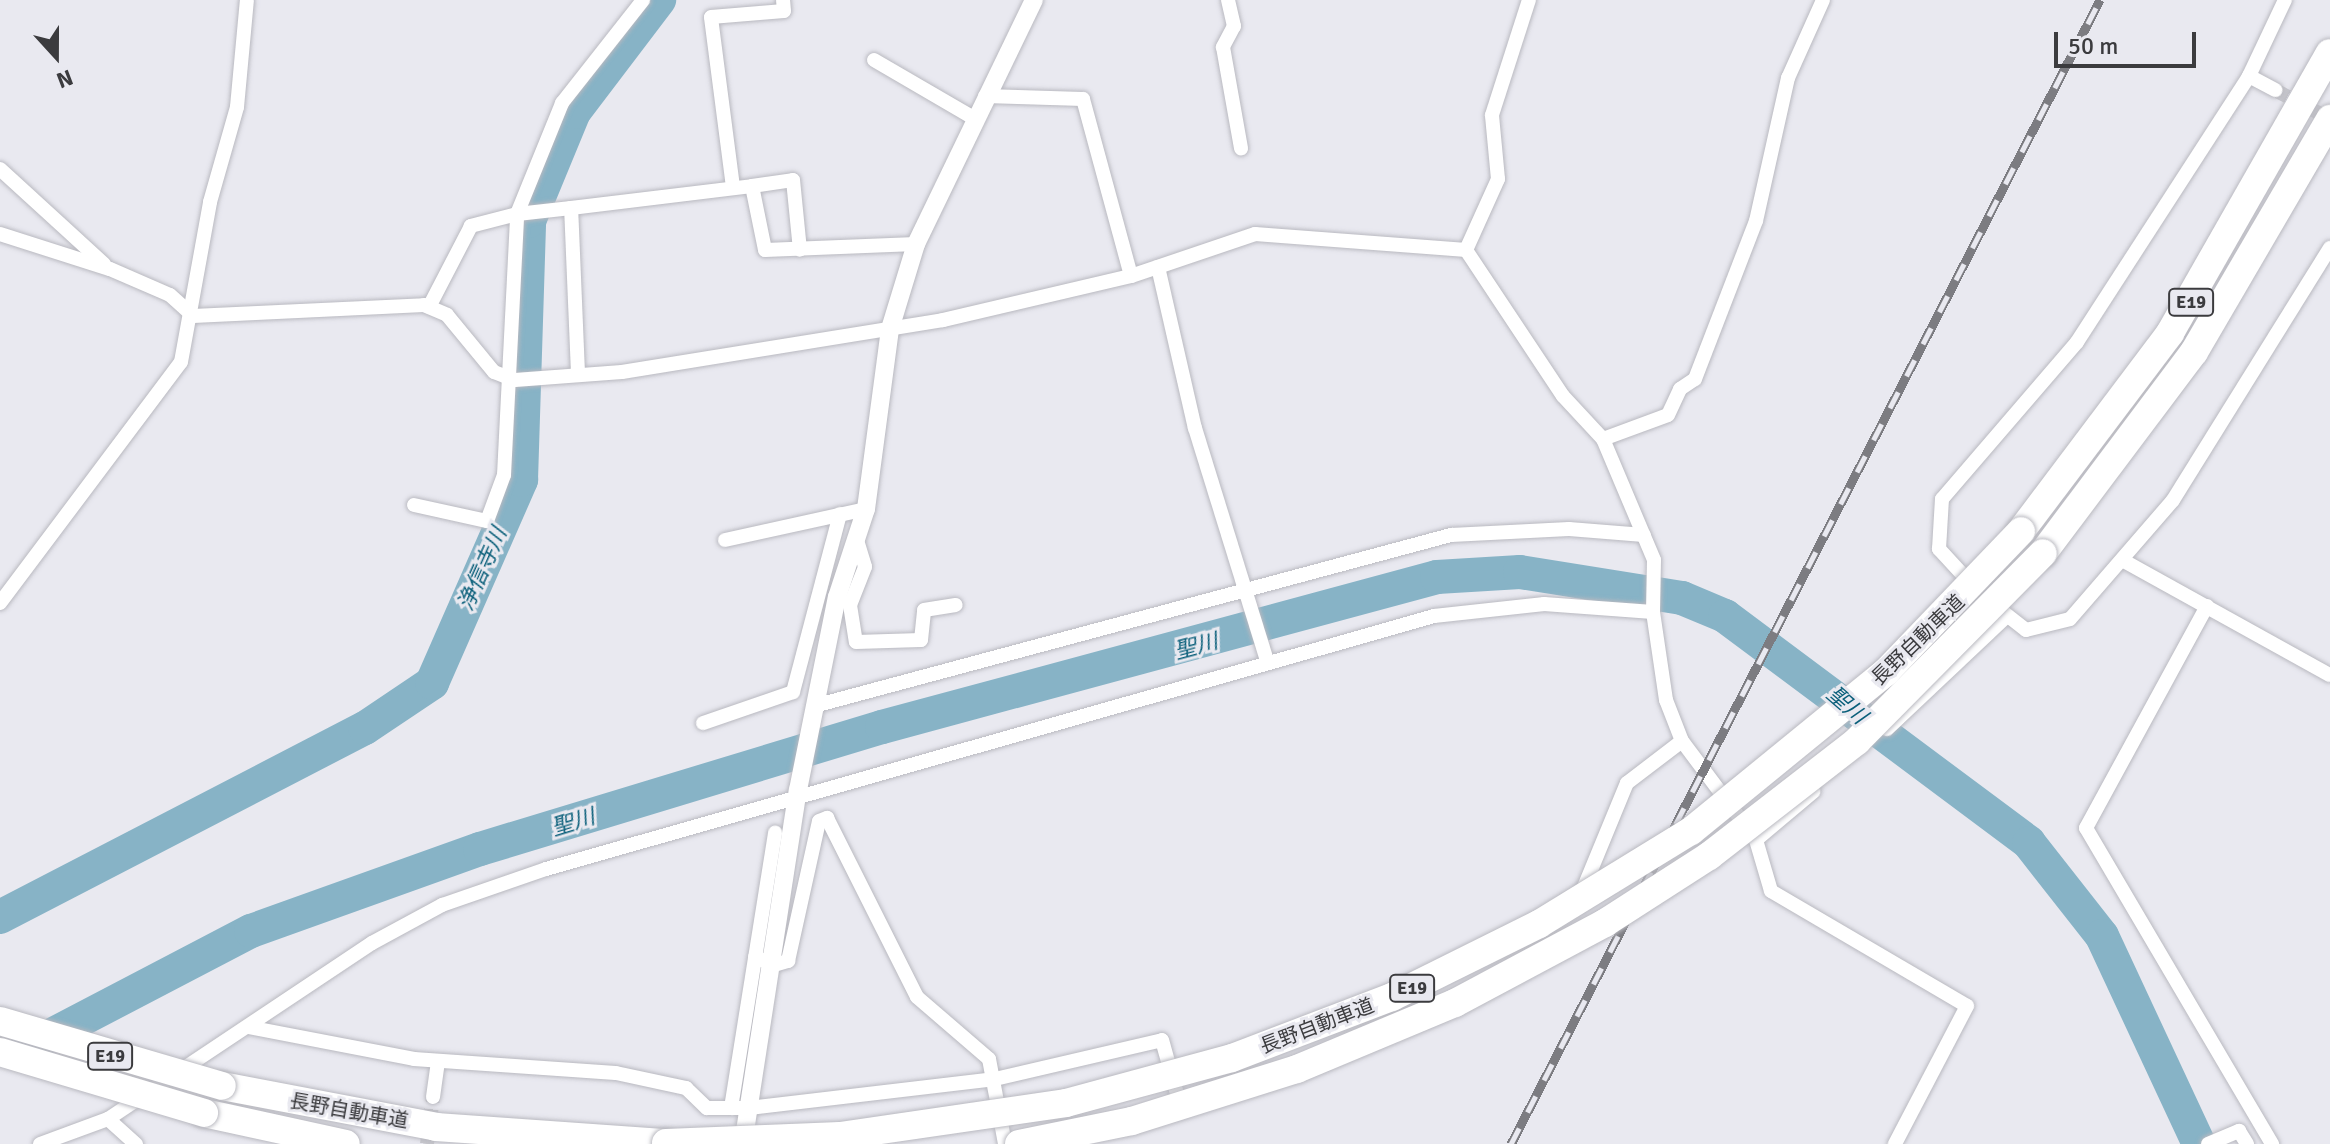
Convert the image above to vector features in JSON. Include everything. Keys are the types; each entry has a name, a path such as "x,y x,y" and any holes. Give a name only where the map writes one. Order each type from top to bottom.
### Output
{"highway":[{"name":"長野自動車道","path":"0,1021 222,1086 436,1127 666,1143 854,1135 1066,1103 1232,1058 1392,997 1539,924 1691,831 1886,672 2021,531 2191,301 2330,53"},
{"name":"長野自動車道","path":"1019,1144 1187,1105 1403,1027 1605,923 1752,834 1906,697 2043,553 2194,352 2330,119"},
{"name":"長野自動車道","path":"0,1052 204,1113 346,1144"}],"street":[{"path":"0,603 159,401 181,362 193,316 210,202 237,107 247,0"},
{"path":"414,505 487,521 504,475 512,379 518,214 562,103 643,0"},
{"path":"733,187 711,17 784,11 783,0"},
{"path":"740,1108 774,965 812,713 856,537 866,509 890,329 916,244 1034,0"},
{"path":"1228,0 1234,26 1223,47 1241,148"},
{"path":"1466,250 1498,179 1492,115 1529,0"},
{"path":"1603,439 1668,415 1680,389 1695,379 1756,221 1788,78 1823,0"},
{"path":"2285,0 2249,76 2077,342 1942,499 1939,549 2006,617 2026,630 2070,619 2124,561 2226,421 2330,248"},
{"path":"874,60 977,120"},
{"path":"2249,76 2275,90"},
{"path":"985,96 1083,99 1131,276"},
{"path":"0,169 110,269"},
{"path":"429,307 471,226 518,214 793,180 800,250"},
{"path":"752,186 765,250 916,244"},
{"path":"571,208 578,373"},
{"path":"0,234 110,269 170,295 193,316 429,307 447,315 487,366 512,379 578,373 890,329 1131,276 1255,234 1284,232 1466,250"},
{"path":"1466,250 1563,396 1603,439 1654,560 1653,612 1666,700 1682,741 1752,834 1771,891 1967,1006 1895,1144"},
{"path":"1158,267 1195,428 1248,585 1267,661"},
{"path":"725,540 866,509"},
{"path":"703,723 793,692 840,514"},
{"path":"812,713 1248,585 1451,535 1569,529 1644,535"},
{"path":"856,537 865,567 850,605 856,642 921,640 924,610 956,605"},
{"path":"2124,561 2330,675"},
{"path":"49,1142 108,1119 372,943 442,905 798,794 1434,616 1544,604 1653,612"},
{"path":"2207,606 2086,828 2272,1144"},
{"path":"1752,834 1872,742 2006,617"},
{"path":"1075,1144 1183,1116 1367,1054 1542,972 1606,844 1627,783 1682,741"},
{"path":"755,957 774,965 788,961 819,821 827,818 917,997 989,1059 1005,1144"},
{"path":"743,1144 740,1108 755,957 775,832"},
{"path":"248,1027 280,1039 438,1061 616,1073 686,1088 707,1108 740,1108 995,1079 1162,1040 1183,1116"},
{"path":"433,1097 438,1061"},
{"path":"108,1119 136,1144"},
{"path":"2208,1144 2239,1131 2247,1144"}],"waterway":[{"name":"浄信寺川","path":"0,917 365,728 432,683 521,480 529,221 574,112 659,0"},
{"name":"聖川","path":"25,1049 251,931 480,849 882,727 1437,577 1520,572 1682,598 1725,616 2029,843 2102,936 2199,1144"}],"tunnel":[{"path":"2275,90 2330,119"},
{"path":"427,1144 433,1097"}],"railway":[{"path":"1511,1144 2100,0"}]}
